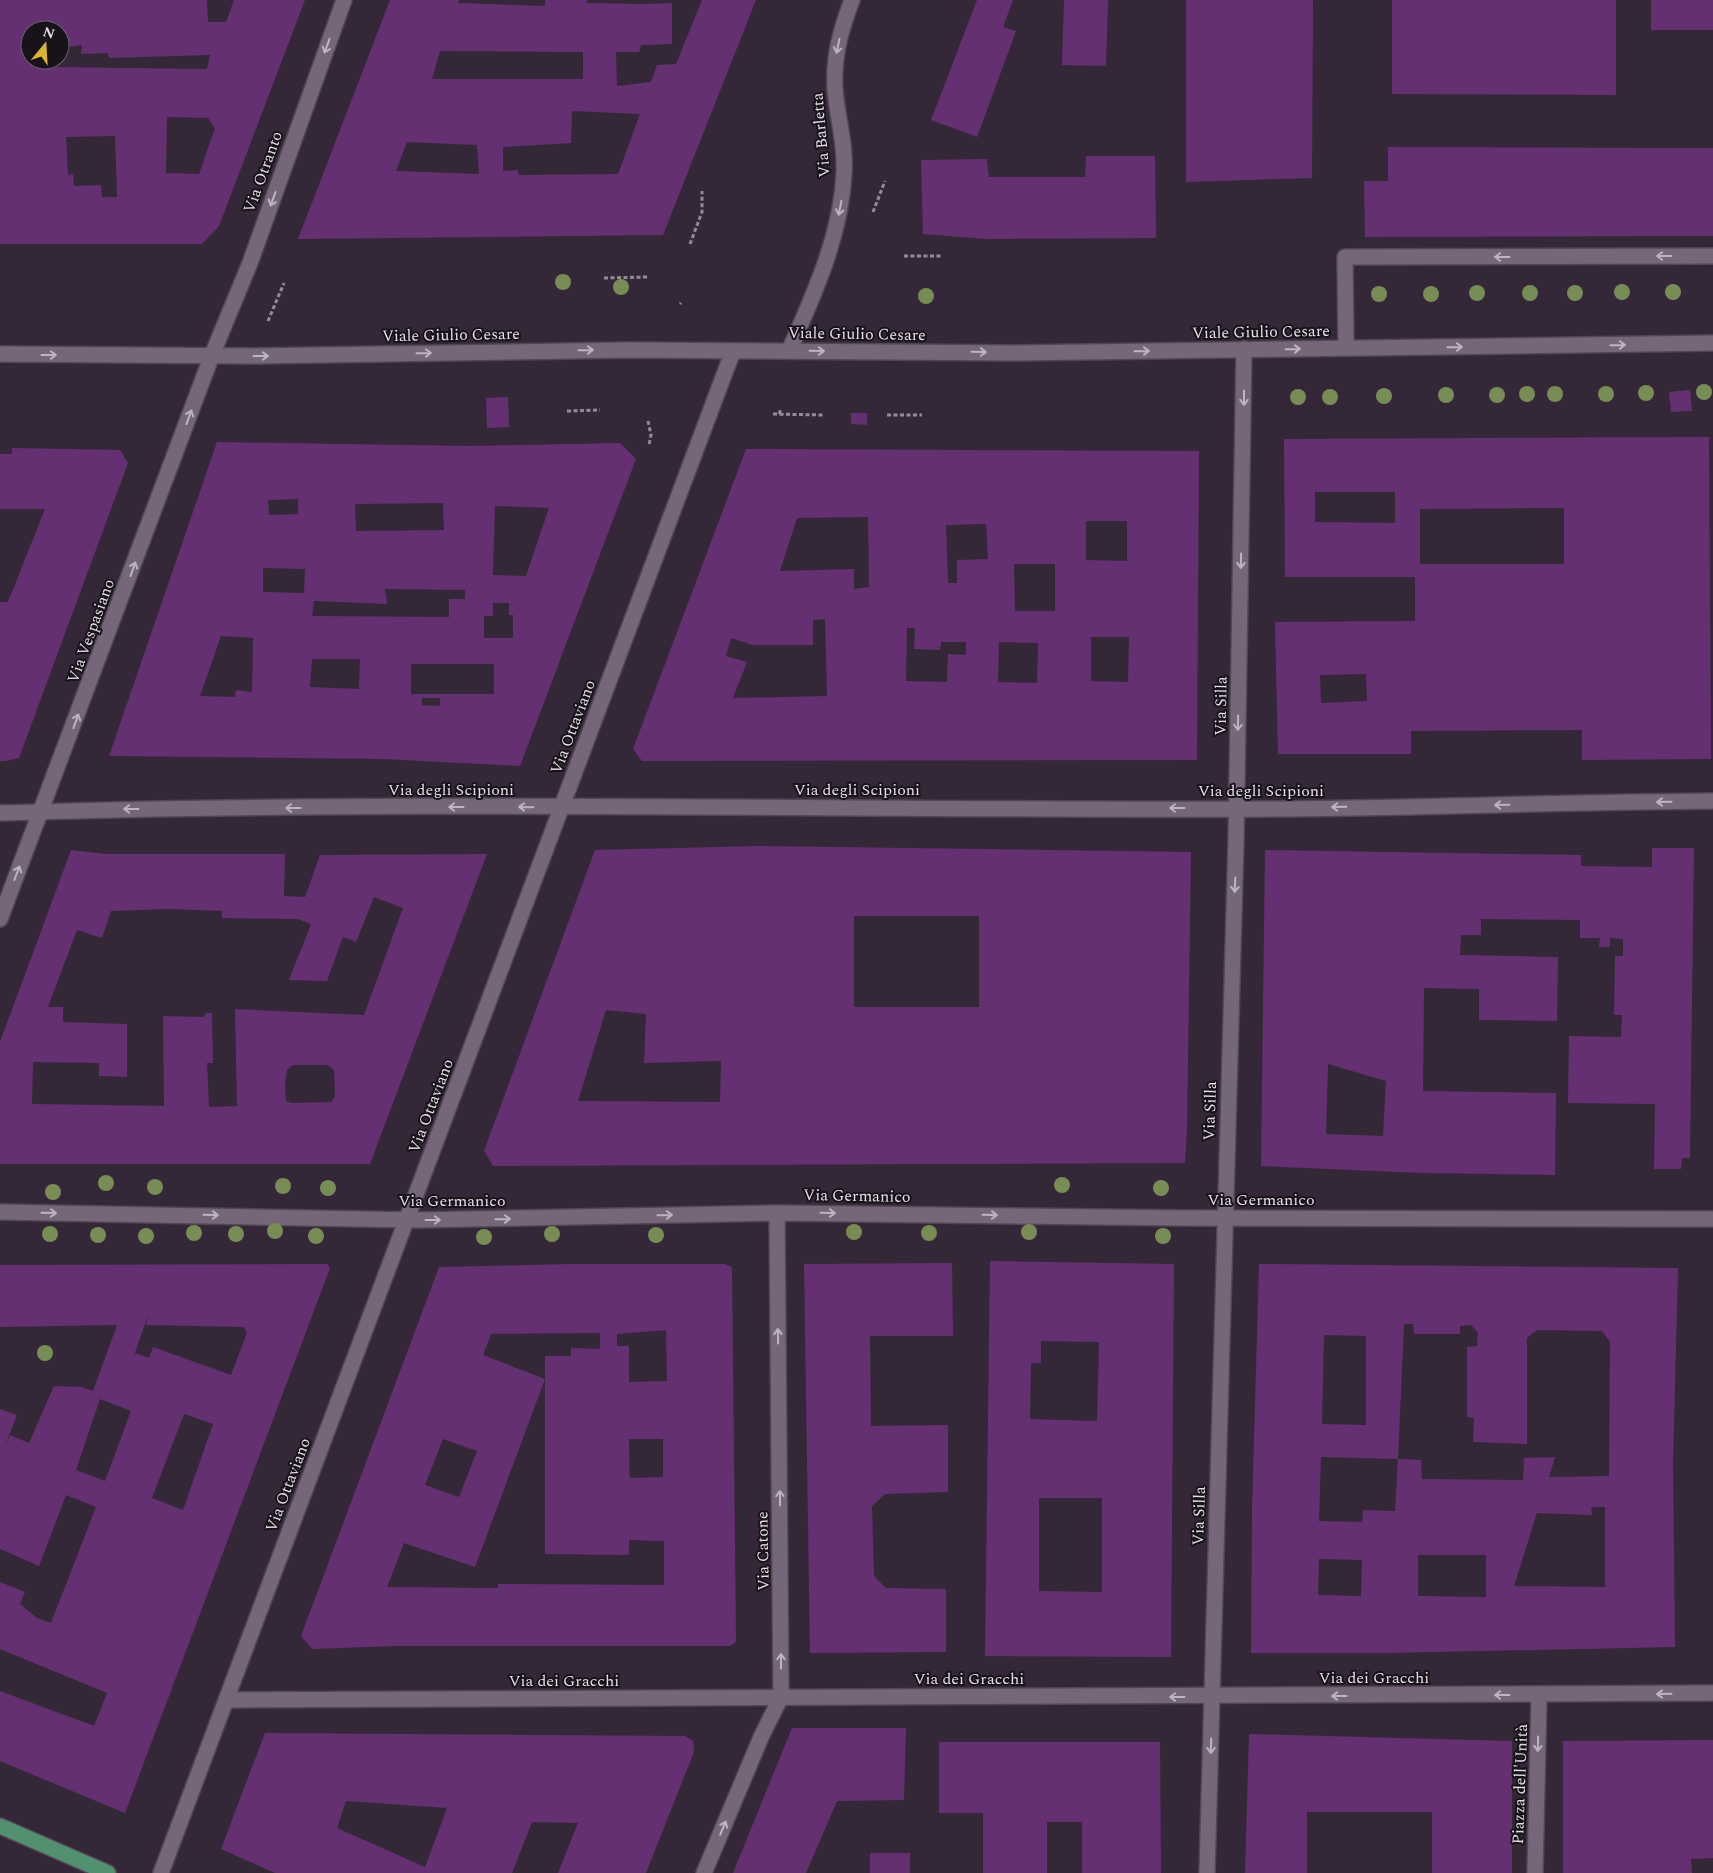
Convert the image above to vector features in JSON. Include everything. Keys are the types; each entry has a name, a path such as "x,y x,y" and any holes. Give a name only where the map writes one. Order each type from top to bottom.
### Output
{"main road":[{"path":"0,1826 108,1873"}],"street":[{"name":"Via Otranto","path":"212,355 250,263 344,0"},
{"name":"Via Barletta","path":"789,351 819,280 834,234 841,202 844,172 843,141 835,90 834,64 841,31 852,0"},
{"path":"1346,348 1345,257 1713,256"},
{"name":"Viale Giulio Cesare","path":"0,354 212,355 630,350 1015,353 1713,343"},
{"name":"Via Silla","path":"1207,1873 1236,808 1244,349"},
{"name":"Via Ottaviano","path":"161,1873 733,351"},
{"name":"Via Vespasiano","path":"0,919 212,355"},
{"name":"Via degli Scipioni","path":"0,813 41,811 562,808 1236,808 1713,801"},
{"name":"Via Germanico","path":"0,1212 407,1219 778,1213 1713,1219"},
{"name":"Via Catone","path":"704,1873 762,1735 781,1697 778,1213"},
{"name":"Via dei Gracchi","path":"226,1700 1212,1697 1713,1693"},
{"name":"Piazza dell'Unità","path":"1535,1873 1539,1695"}],"path":[{"path":"873,212 885,181"},
{"path":"690,244 702,212 702,191"},
{"path":"904,256 941,256"},
{"path":"604,278 648,277"},
{"path":"268,321 284,283"},
{"path":"778,414 780,409"},
{"path":"567,411 600,410"},
{"path":"773,414 824,415"},
{"path":"887,415 922,415"},
{"path":"648,421 651,435 649,444"}],"building":[{"path":"0,0 207,0 208,22 226,22 234,0 305,0 219,226 202,244 0,244","holes":["167,117 208,118 215,128 199,174 166,173","115,136 117,197 102,197 101,185 74,186 73,174 68,175 66,137"]},
{"path":"390,0 459,0 458,3 545,6 545,0 587,0 587,3 672,3 672,44 641,45 639,52 616,52 617,86 651,82 657,65 676,64 702,0 756,0 663,235 298,239","holes":["440,51 583,52 583,79 432,79","572,111 640,114 618,174 519,175 518,170 503,171 503,147 571,143","407,142 477,145 479,174 396,171"]},
{"path":"977,0 1013,0 1003,27 1016,31 977,137 931,120"},
{"path":"1064,0 1108,0 1106,66 1062,65"},
{"path":"1186,0 1313,0 1312,178 1186,182"},
{"path":"1392,0 1616,0 1616,95 1392,94"},
{"path":"1651,0 1713,0 1713,30 1651,30"},
{"path":"1388,147 1713,148 1713,236 1365,237 1364,181 1388,181"},
{"path":"1086,156 1155,156 1156,238 985,239 923,234 921,160 987,159 989,177 1085,177"},
{"path":"1690,390 1692,411 1671,412 1669,392"},
{"path":"508,397 509,427 487,428 486,398"},
{"path":"851,413 867,413 867,425 851,424"},
{"path":"1709,437 1711,759 1582,760 1582,730 1411,731 1411,754 1278,754 1275,622 1415,621 1415,577 1285,577 1284,439","holes":["1315,492 1395,492 1395,523 1315,522","1564,508 1564,564 1420,564 1420,509","1366,674 1367,701 1321,703 1320,675"]},
{"path":"217,442 466,446 620,443 636,459 520,766 383,759 109,756","holes":["298,499 298,514 269,515 268,500","443,503 444,530 356,531 355,504","495,506 549,508 526,576 493,575","263,568 305,569 304,593 263,592","385,589 465,590 465,599 449,599 449,617 312,616 314,601 387,604","493,603 509,603 509,615 513,615 513,638 484,638 484,616 493,616","221,636 253,638 252,692 236,690 235,697 200,696","312,659 360,659 359,689 310,687","411,664 494,664 494,694 411,694","422,698 440,698 440,706 422,705"]},
{"path":"12,448 120,450 128,463 19,758 0,761 0,602 8,602 45,509 0,509 0,454 12,454"},
{"path":"746,449 1199,451 1197,760 642,761 633,749","holes":["868,517 869,587 854,589 854,569 780,571 797,518","1086,521 1127,521 1127,561 1086,560","986,524 988,559 957,560 957,583 948,583 946,525","1014,564 1055,564 1055,611 1015,611","825,619 827,696 733,698 747,662 726,656 731,638 753,645 813,645 813,620","907,628 915,628 914,649 940,650 941,642 966,642 966,655 948,654 947,682 906,681","1091,637 1129,637 1128,682 1091,681","999,642 1038,643 1037,683 998,682"]},
{"path":"759,846 1191,852 1185,1163 493,1166 484,1151 595,850","holes":["854,916 979,916 979,1007 854,1007","606,1010 646,1014 644,1063 721,1061 720,1102 578,1101"]},
{"path":"1652,848 1694,848 1690,1158 1682,1158 1681,1169 1654,1169 1655,1104 1568,1103 1569,1036 1621,1037 1622,1015 1614,1015 1615,956 1623,956 1623,939 1610,938 1610,947 1599,947 1600,938 1580,938 1580,920 1481,919 1481,935 1461,935 1460,955 1558,957 1557,1021 1479,1020 1479,989 1424,988 1423,1091 1556,1093 1555,1175 1422,1173 1261,1166 1265,850 1581,855 1581,866 1652,867","holes":["1328,1064 1386,1081 1383,1136 1326,1134"]},
{"path":"71,850 107,854 285,854 284,896 305,897 320,855 487,854 370,1164 0,1164 0,1042","holes":["374,897 403,908 364,1015 235,1009 237,1106 209,1107 207,1063 213,1063 212,1013 206,1013 204,1017 163,1016 164,1106 32,1104 33,1062 99,1063 99,1076 127,1077 127,1024 63,1022 63,1007 48,1007 77,930 102,938 111,911 169,909 222,911 222,918 298,919 311,924 289,980 327,981 343,937 356,942","293,1065 327,1065 334,1070 335,1096 331,1102 291,1103 286,1101 285,1085 287,1070"]},
{"path":"990,1261 1174,1264 1171,1657 985,1656","holes":["1041,1341 1099,1342 1097,1421 1030,1419 1031,1363 1041,1363","1039,1498 1102,1498 1102,1592 1039,1591"]},
{"path":"952,1263 953,1336 870,1336 871,1426 948,1425 948,1492 885,1494 872,1506 874,1576 886,1588 946,1589 946,1652 810,1653 804,1264"},
{"path":"327,1264 330,1268 125,1813 0,1761 0,1691 94,1726 107,1693 0,1649 0,1582 25,1592 20,1604 37,1618 51,1623 96,1507 66,1495 39,1566 0,1549 0,1409 17,1415 4,1448 10,1435 29,1443 54,1386 82,1387 93,1391 117,1325 0,1327 0,1265","holes":["149,1313 146,1325 244,1327 247,1333 231,1375 153,1347 149,1358 135,1353 133,1358","100,1399 131,1411 105,1481 76,1470","184,1414 213,1424 183,1510 152,1498"]},
{"path":"571,1264 725,1264 732,1267 736,1642 730,1646 394,1646 312,1649 301,1636 439,1267","holes":["666,1330 667,1381 629,1382 629,1346 617,1346 617,1334","600,1333 600,1349 571,1348 571,1356 545,1356 545,1379 483,1355 491,1334","545,1379 545,1554 629,1555 629,1540 664,1541 664,1585 498,1584 498,1588 387,1587 404,1543 475,1567","443,1439 477,1451 459,1497 425,1485","629,1439 663,1439 663,1477 630,1478 630,1493"]},
{"path":"1259,1264 1678,1268 1673,1463 1675,1647 1387,1653 1251,1653 1252,1510","holes":["1404,1324 1413,1324 1414,1334 1460,1334 1460,1326 1471,1325 1478,1333 1477,1346 1467,1347 1467,1417 1474,1418 1473,1442 1527,1444 1527,1338 1537,1330 1602,1331 1610,1342 1609,1476 1549,1477 1555,1457 1524,1458 1523,1480 1422,1479 1421,1460 1398,1459","1324,1335 1366,1336 1366,1425 1322,1424","1321,1457 1398,1459 1395,1511 1363,1510 1362,1522 1319,1521","1591,1507 1605,1507 1605,1587 1514,1586 1537,1513 1592,1515","1418,1555 1486,1555 1486,1597 1418,1596","1319,1559 1362,1560 1361,1596 1318,1595"]},
{"path":"792,1728 906,1728 904,1800 837,1801 806,1873 733,1873"},
{"path":"265,1733 685,1736 693,1741 694,1752 646,1873 558,1873 578,1823 532,1822 512,1873 275,1873 221,1849","holes":["346,1801 447,1808 425,1867 337,1828"]},
{"path":"1249,1734 1512,1741 1512,1873 1432,1873 1432,1812 1307,1812 1307,1873 1245,1873"},
{"path":"1713,1740 1713,1858 1691,1859 1692,1873 1563,1873 1563,1741"},
{"path":"939,1742 1160,1742 1161,1873 1082,1873 1082,1822 1047,1822 1047,1873 983,1873 983,1813 939,1813"},
{"path":"870,1853 910,1853 910,1873 870,1873"}]}
